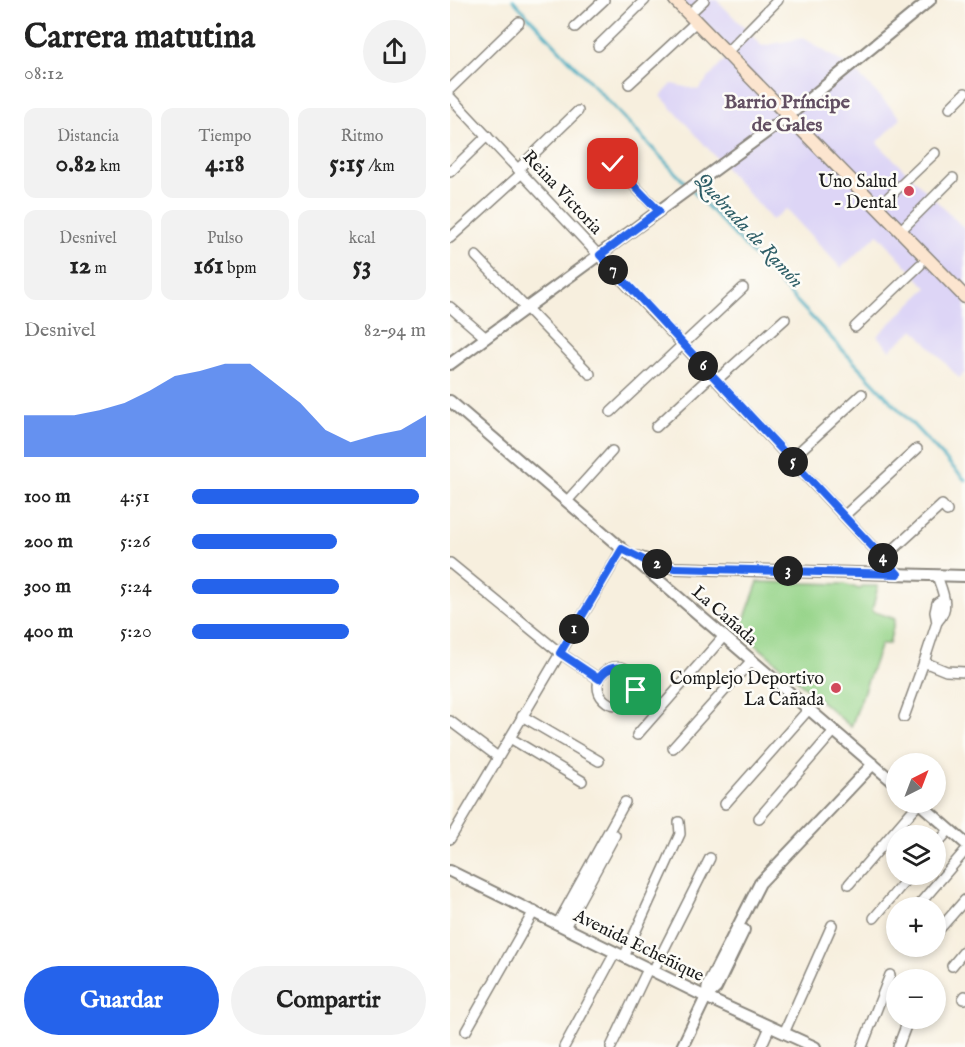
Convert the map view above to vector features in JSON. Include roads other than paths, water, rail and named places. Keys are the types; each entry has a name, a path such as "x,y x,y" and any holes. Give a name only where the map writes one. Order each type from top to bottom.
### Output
{"main road":[{"path":"675,0 965,297"}],"street":[{"path":"575,27 604,0"},
{"path":"598,46 645,0"},
{"path":"629,84 692,18 704,0"},
{"path":"726,53 778,0"},
{"path":"450,363 787,117 930,0"},
{"path":"450,89 519,22"},
{"path":"950,108 965,93"},
{"name":"Reina Victoria","path":"451,100 600,255 898,574"},
{"path":"450,238 578,111"},
{"path":"450,172 487,136"},
{"path":"877,208 934,153"},
{"path":"613,164 659,211"},
{"path":"900,231 954,178"},
{"path":"476,256 590,375"},
{"path":"855,327 920,265"},
{"path":"611,412 743,288"},
{"path":"450,307 486,338"},
{"path":"656,427 785,319"},
{"path":"791,459 862,394"},
{"name":"La Cañada","path":"450,400 886,775"},
{"path":"844,516 917,449"},
{"path":"567,501 612,451"},
{"path":"884,558 942,505 947,511"},
{"path":"450,839 622,549 644,560 674,568 965,576"},
{"path":"450,563 560,653 599,679"},
{"path":"668,588 666,577 674,568"},
{"path":"904,717 936,625 937,603 943,599 937,576"},
{"path":"637,735 724,636"},
{"path":"674,748 752,660"},
{"path":"924,662 946,671 965,672"},
{"path":"619,667 625,669 630,672 636,684 633,696 618,705 606,702 598,692 599,679 607,670 619,667"},
{"path":"725,804 809,709"},
{"path":"522,716 599,761"},
{"path":"450,721 498,757"},
{"path":"759,818 834,731"},
{"path":"510,738 582,781"},
{"path":"682,1047 706,997 716,988 771,872 873,764"},
{"path":"562,925 624,802"},
{"path":"849,884 909,813"},
{"path":"929,813 965,843"},
{"path":"564,1047 620,955 680,834 679,822"},
{"path":"946,833 949,830"},
{"path":"562,925 615,836"},
{"path":"925,897 965,851"},
{"path":"611,1047 710,858"},
{"name":"Avenida Echeñique","path":"450,871 650,970 811,1046"},
{"path":"874,918 902,885"},
{"path":"946,922 965,900"},
{"path":"466,1031 534,911"},
{"path":"784,1033 832,925"},
{"path":"952,966 965,951"},
{"path":"862,1047 886,985"},
{"path":"761,1047 770,1027"},
{"path":"898,1047 905,1029"}],"waterway":[{"name":"Quebrada de Ramón","path":"513,0 688,186"},
{"name":"Quebrada de Ramón","path":"693,191 965,480"}],"place":[{"name":"Uno Salud - Dental","path":"909,191"},
{"name":"Complejo Deportivo La Cañada","path":"836,688"}],"district":[{"name":"Barrio Príncipe de Gales","path":"787,112"}]}
